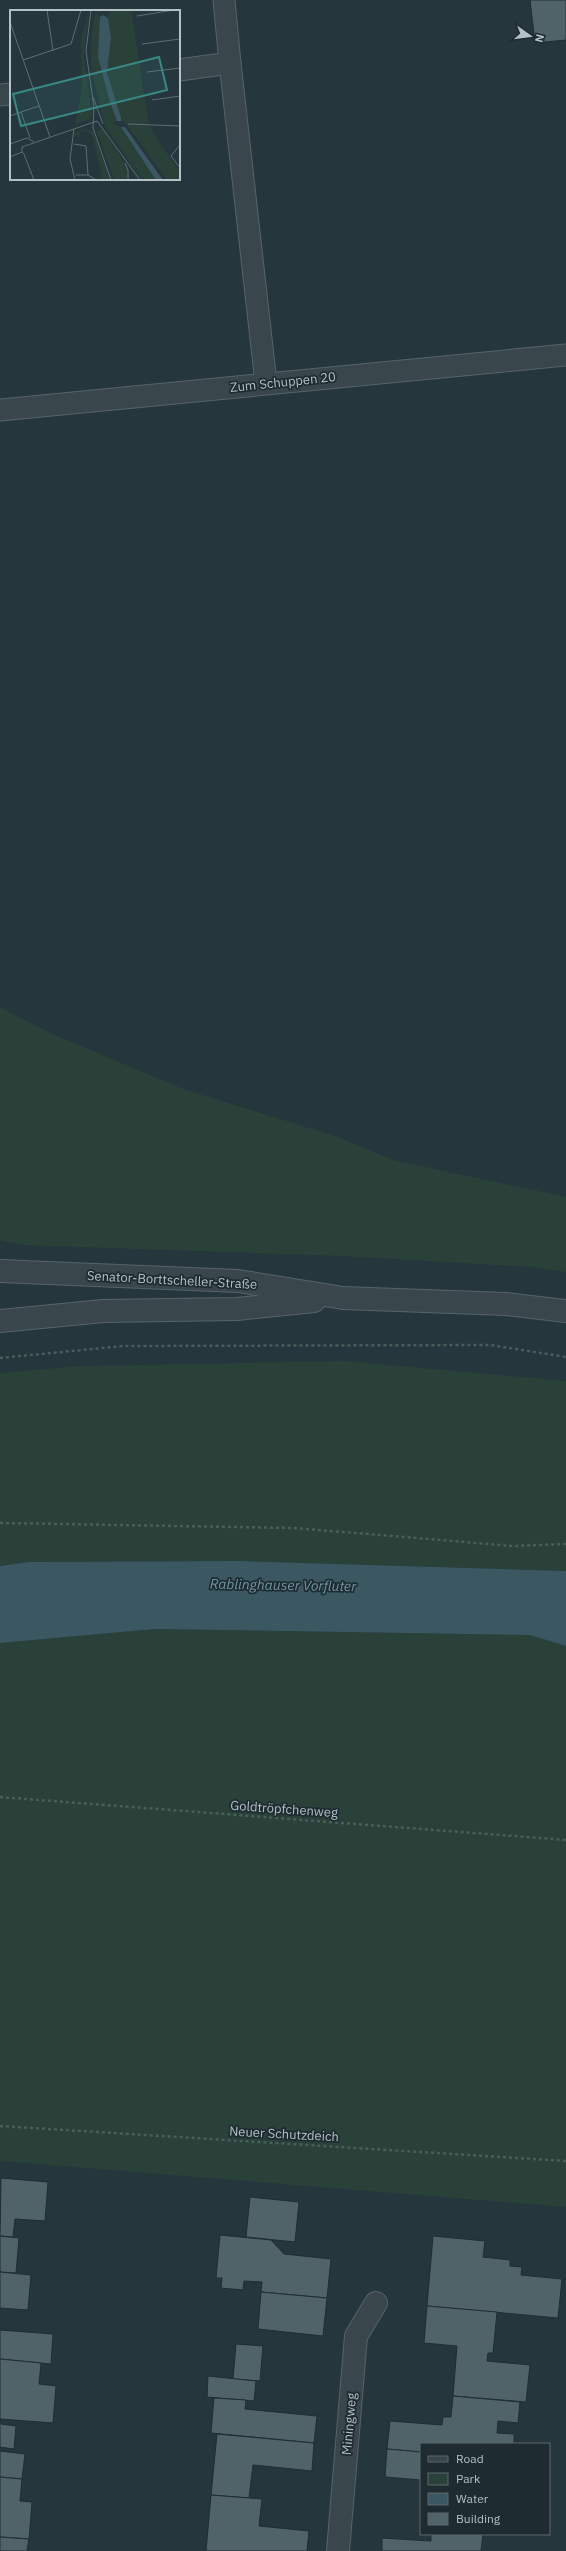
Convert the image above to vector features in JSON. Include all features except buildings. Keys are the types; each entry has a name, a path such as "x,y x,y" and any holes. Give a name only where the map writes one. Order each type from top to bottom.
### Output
{"street":[{"name":"Senator-Borttscheller-Straße","path":"0,1271 238,1281 343,1298 506,1304 566,1311"},
{"name":"Senator-Borttscheller-Straße","path":"0,1321 103,1311 237,1309 343,1298"},
{"name":"Miningweg","path":"338,2551 356,2336 376,2303"}],"lane":[{"path":"224,0 266,383"},
{"path":"180,70 230,63"},
{"path":"0,95 10,94"},
{"name":"Zum Schuppen 20","path":"0,410 566,355"}],"path":[{"path":"0,1358 123,1346 484,1344 566,1357"},
{"path":"0,1523 295,1528 512,1546 566,1544"},
{"name":"Goldtröpfchenweg","path":"0,1797 566,1840"},
{"name":"Neuer Schutzdeich","path":"0,2126 566,2161"}],"green space":[{"path":"0,1007 55,1035 183,1089 338,1137 393,1160 566,1197 566,1272 532,1267 342,1256 22,1245 0,1240"},
{"path":"345,1361 566,1381 566,1571 239,1561 28,1562 0,1566 0,1373 80,1366"},
{"path":"155,1629 530,1635 566,1646 566,2207 0,2161 0,1643"}],"water":[{"name":"Rablinghauser Vorfluter","path":"239,1561 566,1571 566,1646 530,1635 155,1629 0,1643 0,1566 28,1562"}]}
